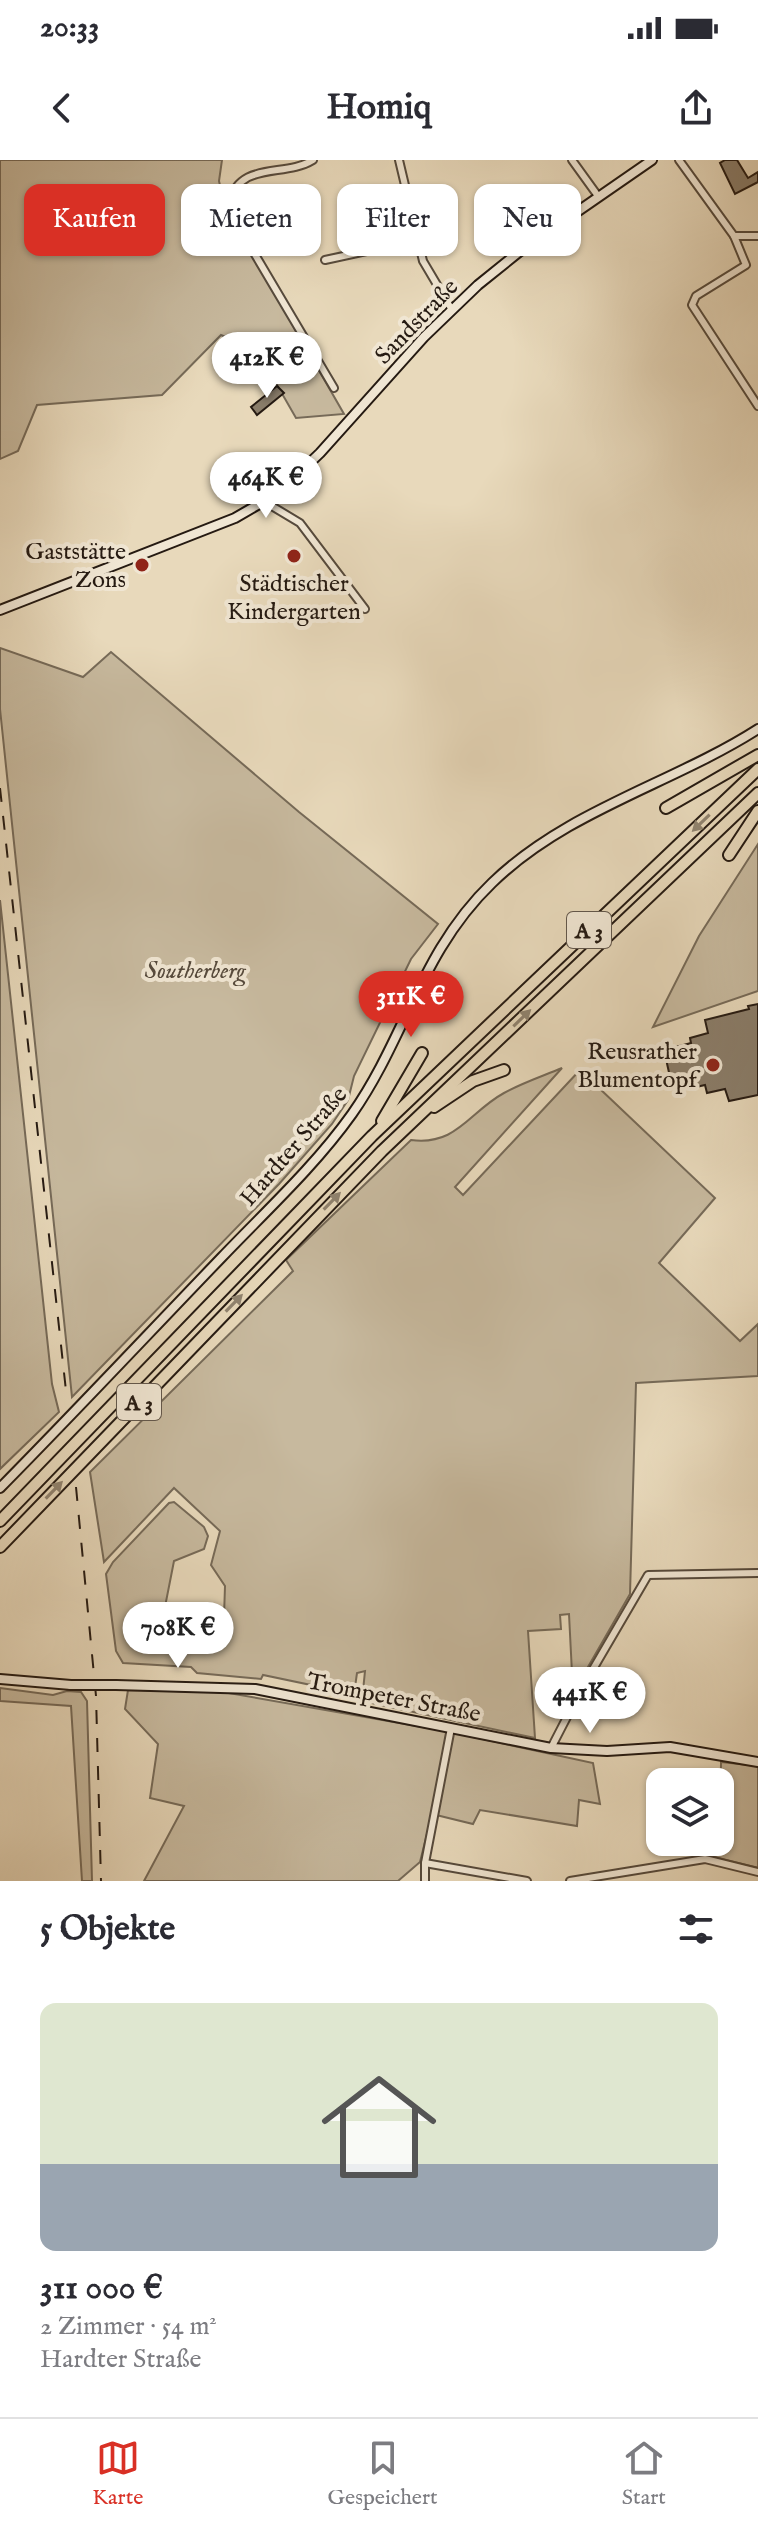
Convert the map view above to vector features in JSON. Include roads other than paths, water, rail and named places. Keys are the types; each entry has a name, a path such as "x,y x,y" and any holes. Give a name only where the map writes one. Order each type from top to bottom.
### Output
{"highway":[{"path":"666,808 758,755"},
{"name":"A 3","path":"0,1521 372,1136 758,769"},
{"name":"A 3","path":"0,1547 288,1246 758,793"},
{"path":"729,855 758,811"},
{"path":"372,1136 422,1053"},
{"path":"425,1111 441,1105 473,1081 504,1070"}],"main road":[{"name":"Sandstraße","path":"0,610 213,527 265,502 284,489 452,310 519,252 652,160"},
{"name":"Hardter Straße","path":"0,1488 334,1138 380,1068 431,960 463,915 493,882 528,852 557,833 701,763 758,729"},
{"name":"Trompeter Straße","path":"0,1679 71,1685 255,1689 551,1748 607,1751 670,1747 758,1762"}],"street":[{"path":"313,160 248,176 235,187 229,203 240,228 334,388"},
{"path":"399,160 405,184"},
{"path":"572,160 598,196"},
{"path":"679,160 734,236 746,265 696,296 692,305 758,406"},
{"path":"734,236 758,235"},
{"path":"325,260 344,256"},
{"path":"423,256 427,271 452,310"},
{"path":"265,502 300,523 365,609"},
{"path":"551,1748 648,1575 758,1573"},
{"path":"425,1881 425,1863 451,1728"},
{"path":"570,1881 705,1859 758,1872"},
{"path":"425,1863 527,1881"}],"railway":[{"path":"0,788 67,1400"},
{"path":"76,1487 96,1696 101,1881"}],"place":[{"name":"Städtischer Kindergarten","path":"294,556"},
{"name":"Gaststätte Zons","path":"142,565"},
{"name":"Reusrather Blumentopf","path":"713,1065"}],"park label":[{"name":"Southerberg","path":"195,970"}]}
